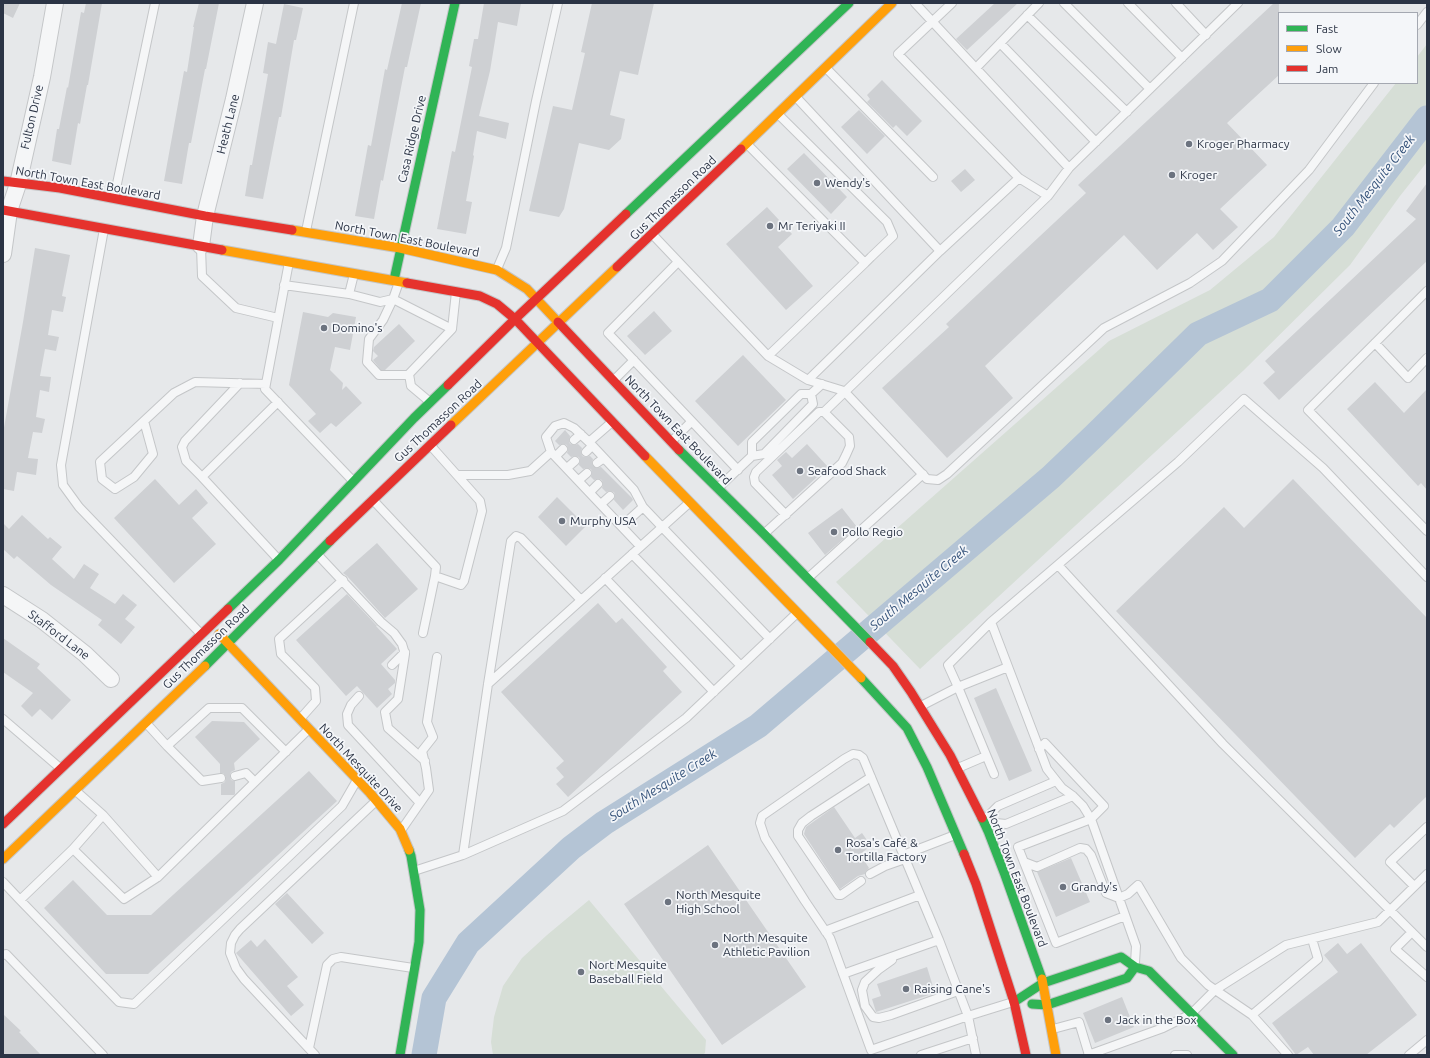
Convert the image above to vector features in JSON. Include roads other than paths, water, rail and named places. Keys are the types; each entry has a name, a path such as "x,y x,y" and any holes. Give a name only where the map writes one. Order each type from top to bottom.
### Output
{"main road":[{"name":"Casa Ridge Drive","path":"396,281 400,248 455,3"},
{"name":"Gus Thomasson Road","path":"3,824 279,560 430,402 515,319 849,3"},
{"name":"Gus Thomasson Road","path":"3,859 71,784 145,722 228,644 317,554 367,494 430,445 538,344 892,3"},
{"name":"North Town East Boulevard","path":"10,182 60,188 205,216 400,248 497,270 524,287 614,381 714,490 764,534 893,666 920,706 957,769 980,823 1005,875 1043,983 1056,1055"},
{"path":"6,211 480,296 497,304 515,319 613,421 693,500 907,728 959,833 962,848 976,884 1014,1002 1026,1055"},
{"path":"353,481 367,494"},
{"name":"North Mesquite Drive","path":"210,626 376,800 401,832 411,856 420,910 419,942 400,1055"},
{"path":"61,769 71,784"},
{"path":"1014,1002 1043,983 1122,957 1135,967 1149,971 1233,1055"},
{"path":"1014,1002 1047,1005 1127,978 1135,967"}],"street":[{"name":"Fulton Drive","path":"3,254 10,182 42,77 55,3"},
{"name":"Heath Lane","path":"202,246 205,216 234,99 255,3"},
{"name":"Stafford Lane","path":"3,596 42,620 85,654 111,679"}],"lane":[{"path":"114,198 155,3"},
{"path":"306,232 354,3"},
{"path":"497,270 506,248 558,3"},
{"path":"915,3 1069,168"},
{"path":"952,3 898,54 1019,178 1048,196"},
{"path":"976,68 1039,3"},
{"path":"1064,3 1150,89"},
{"path":"1128,3 1182,58"},
{"path":"1176,3 1206,35"},
{"path":"786,515 755,483 754,477 756,472 819,412 824,412 844,391 1048,196 1069,168 1237,4"},
{"path":"1418,24 1427,12"},
{"path":"1027,15 1126,112"},
{"path":"1000,43 1096,142"},
{"path":"825,68 933,177"},
{"path":"652,234 768,356 808,380 844,391 928,479 938,480 947,474 1104,328 1190,283 1222,261 1309,170 1373,84"},
{"path":"796,96 940,251"},
{"path":"768,356 893,236 887,222 778,114"},
{"path":"747,143 866,263"},
{"path":"808,380 940,251 1019,178"},
{"path":"104,228 61,465 63,485 79,507 201,634"},
{"path":"202,246 202,276 236,308 278,318"},
{"path":"289,262 265,389 353,481"},
{"path":"678,262 608,333 738,470"},
{"path":"349,294 354,273"},
{"path":"396,281 393,299 383,320 369,339 367,362 379,375 409,375"},
{"path":"284,286 349,294 380,302 393,299 452,328"},
{"path":"1427,291 1308,410 1427,531"},
{"path":"430,402 411,386 409,374 452,328 456,292"},
{"path":"1375,343 1408,378 1427,358"},
{"path":"614,381 634,360"},
{"path":"144,421 154,454 134,478 115,489 102,479 100,462 174,393 195,382 266,384"},
{"path":"240,383 185,441 182,447 186,461 279,560"},
{"path":"752,456 752,442 801,394 811,394 822,384"},
{"path":"714,490 752,456 764,454 813,404 811,394"},
{"path":"994,774 948,665 991,622 1178,462 1244,399 1323,468 1427,577"},
{"path":"202,477 278,402"},
{"path":"764,534 842,463 850,446 849,437 824,412"},
{"path":"589,447 613,421"},
{"path":"671,442 691,422"},
{"path":"640,546 554,454 546,437 555,426 564,423 574,428 577,437 589,447 623,484 634,490 643,507 770,639"},
{"path":"430,445 480,501 482,510 464,582 461,585 436,576"},
{"path":"456,475 508,475 530,470 563,449"},
{"path":"567,468 575,461"},
{"path":"579,480 587,473"},
{"path":"807,578 923,474"},
{"path":"590,492 598,484"},
{"path":"367,494 436,567 436,576 423,633"},
{"path":"601,504 610,496"},
{"path":"488,684 693,500"},
{"path":"622,526 643,507"},
{"path":"463,855 511,541 516,536 521,538 581,600"},
{"path":"317,554 381,622 394,632 402,644 405,652 398,699 385,712 388,728 425,761"},
{"path":"632,554 741,666"},
{"path":"1058,565 1223,744 1427,947"},
{"path":"605,578 714,692"},
{"path":"300,720 316,701 315,688 281,654 279,639 343,580"},
{"path":"413,872 463,855 563,812 686,718 798,613"},
{"path":"991,622 1047,769 1062,788 1083,806 1091,818 1136,946 1135,967"},
{"path":"392,665 405,652"},
{"path":"401,832 429,790 422,751 433,737 427,722 437,657"},
{"path":"920,706 958,687 1008,667"},
{"path":"359,696 351,704 347,714 348,725 420,803"},
{"path":"167,746 210,708 242,708 286,752"},
{"path":"3,719 61,769"},
{"path":"145,722 202,782 221,778"},
{"path":"73,849 124,899 158,877 309,729"},
{"path":"1039,749 1045,743 1104,806 1091,818 1018,847 1056,943 1125,916"},
{"path":"976,1055 968,1016 939,940 863,758 859,755 853,754 762,816 760,822 765,838 805,902 830,938 872,1052 968,1016 1014,1002"},
{"path":"957,769 986,756"},
{"path":"235,776 246,773 255,782"},
{"path":"861,881 841,895 838,895 798,836 798,830 802,823 811,816 871,777"},
{"path":"3,882 119,1002 134,1004 342,806 357,780"},
{"path":"980,823 998,806 1056,781"},
{"path":"71,784 103,815 158,877"},
{"path":"980,823 1006,824 1073,796"},
{"path":"315,1055 244,979 236,968 230,953 231,943 240,929 376,800"},
{"path":"20,900 73,849 103,815"},
{"path":"1414,886 1390,862 1427,827"},
{"path":"870,874 904,857 959,833"},
{"path":"1024,862 1037,867 1080,848 1086,849 1091,855 1106,893 1119,898 1128,894 1138,885 1181,958 1215,990 1252,1015 1288,1055"},
{"path":"1051,1029 1079,1022 1088,1055 1163,1028 1191,1014 1215,990 1286,945 1378,922 1427,874"},
{"path":"825,932 920,895"},
{"path":"1412,932 1395,949 1427,977"},
{"path":"1252,1015 1318,959 1312,939"},
{"path":"843,974 939,940"},
{"path":"3,955 6,954 103,1055"},
{"path":"899,954 865,982 862,990 865,1006 873,1017 879,1018 891,1015 958,991"},
{"path":"309,1048 327,965 333,959 341,957 415,968"},
{"path":"921,1055 973,1038"},
{"path":"1408,1055 1427,1040"},
{"path":"1175,1055 1186,1055"}],"waterway":[{"name":"South Mesquite Creek","path":"424,1055 434,998 468,943 571,848 604,823 758,726 1051,477 1198,334 1270,300 1343,227 1427,118"}],"place":[{"name":"Kroger Pharmacy","path":"1189,144"},
{"name":"Kroger","path":"1172,175"},
{"name":"Wendy's","path":"817,183"},
{"name":"Mr Teriyaki II","path":"770,226"},
{"name":"Domino's","path":"324,328"},
{"name":"Seafood Shack","path":"800,471"},
{"name":"Murphy USA","path":"562,521"},
{"name":"Pollo Regio","path":"834,532"},
{"name":"Rosa's Café & Tortilla Factory","path":"838,850"},
{"name":"Grandy's","path":"1063,887"},
{"name":"North Mesquite High School","path":"668,902"},
{"name":"North Mesquite Athletic Pavilion","path":"715,945"},
{"name":"Nort Mesquite Baseball Field","path":"581,972"},
{"name":"Raising Cane's","path":"906,989"},
{"name":"Jack in the Box","path":"1108,1020"}]}
